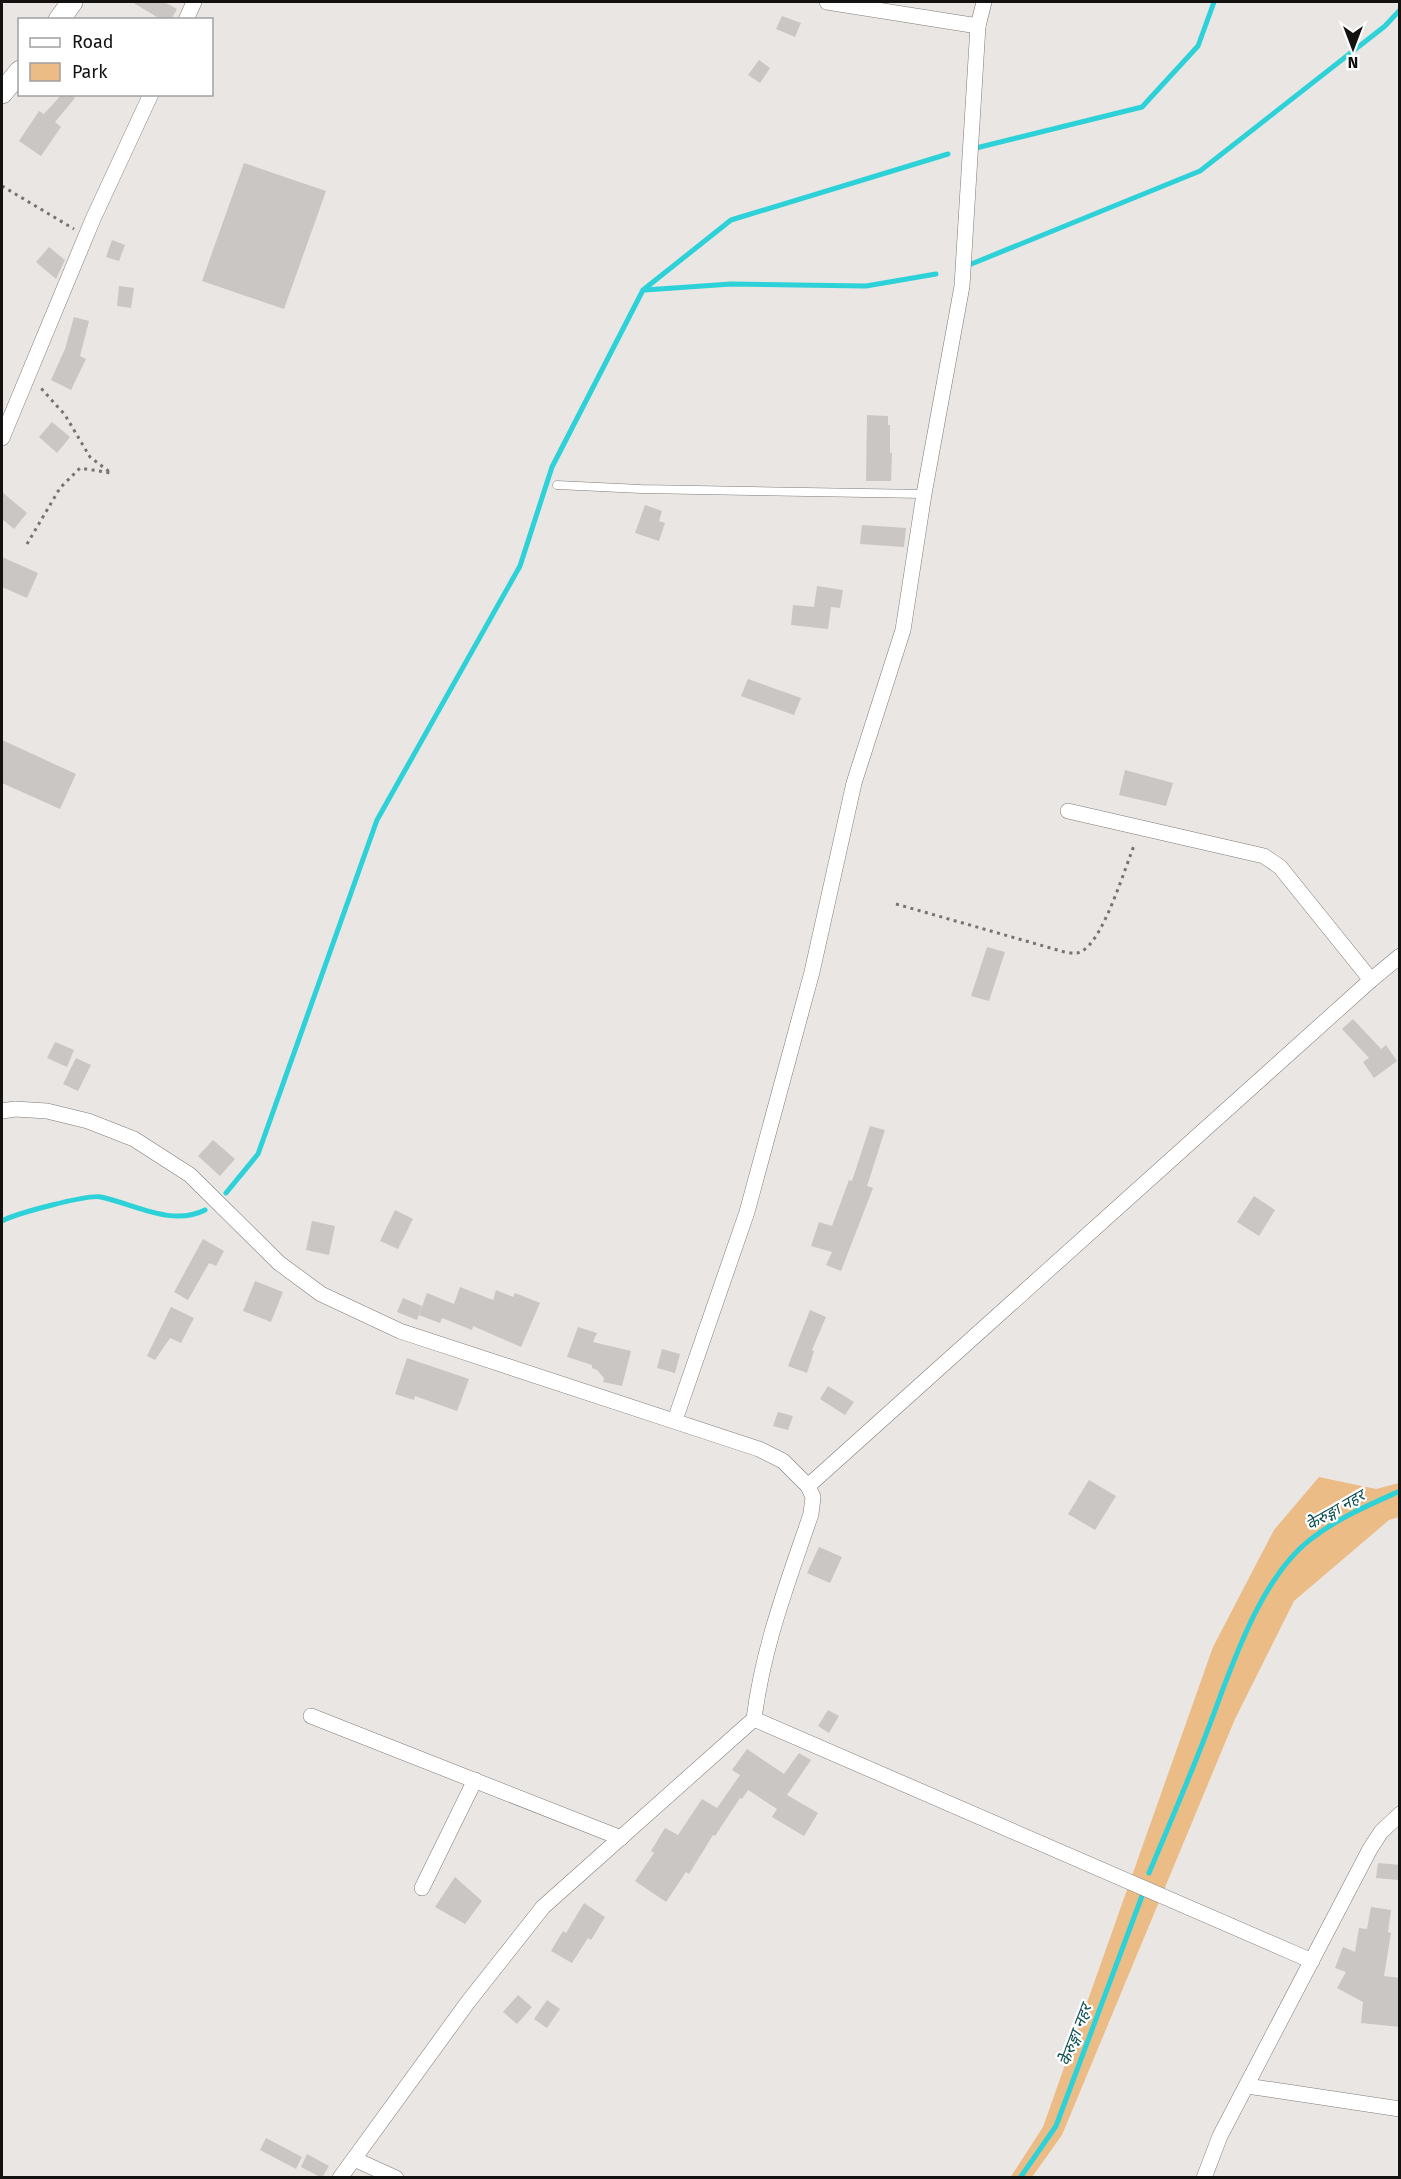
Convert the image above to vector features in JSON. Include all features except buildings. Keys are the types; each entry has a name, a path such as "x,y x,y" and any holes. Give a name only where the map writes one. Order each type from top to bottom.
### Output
{"main road":[{"path":"60,18 72,2"},
{"path":"2,93 18,73"}],"street":[{"path":"187,18 194,2"},
{"path":"826,2 978,26"},
{"path":"675,1420 747,1212 812,972 854,783 903,630 924,494 962,286 978,26 984,2"},
{"path":"2,438 86,236 150,96"},
{"path":"1068,811 1264,856 1280,867 1371,980"},
{"path":"808,1486 1400,956"},
{"path":"2,1111 15,1109 47,1111 88,1121 134,1139 190,1176 279,1263 321,1294 400,1331 759,1449 783,1461 808,1486 813,1497 811,1514 767,1643 754,1719 543,1907 468,2002 340,2178"},
{"path":"312,1716 621,1838"},
{"path":"754,1719 1312,1961"},
{"path":"422,1888 475,1780"},
{"path":"1204,2178 1220,2136 1370,1849 1381,1832 1400,1814"},
{"path":"1247,2086 1400,2109"},
{"path":"354,2158 396,2178"}],"lane":[{"path":"557,485 924,494"}],"path":[{"path":"2,186 86,236"},
{"path":"27,544 60,488 80,468 111,473 90,457 65,415 29,375"},
{"path":"896,904 1068,953 1078,953 1086,949 1099,932 1141,828"}],"green space":[{"path":"1319,1477 1376,1489 1399,1483 1399,1517 1389,1520 1294,1601 1235,1719 1062,2135 1032,2177 1010,2178 1043,2127 1213,1647 1274,1530"}],"waterway":[{"path":"972,149 1142,107 1198,46 1214,2"},
{"path":"964,267 1200,171 1385,26 1400,10"},
{"path":"226,1193 258,1154 377,820 520,566 552,467 643,290 731,220 948,154"},
{"path":"645,290 731,284 866,286 936,274"},
{"path":"2,1221 51,1205 94,1197 114,1200 166,1215 192,1215 205,1210"},
{"name":"केेरुङ्गा नहर","path":"1149,1873 1234,1661 1259,1605 1274,1580 1292,1557 1321,1531 1354,1512 1400,1491"},
{"name":"केेरुङ्गा नहर","path":"1020,2178 1056,2126 1142,1896"}]}
